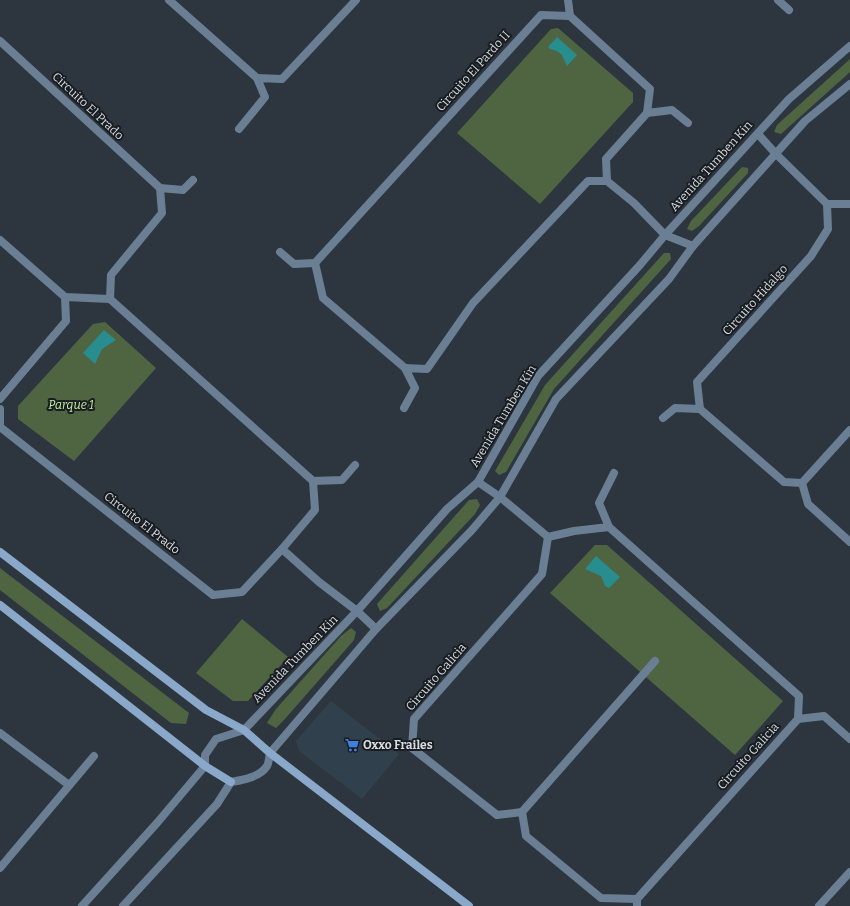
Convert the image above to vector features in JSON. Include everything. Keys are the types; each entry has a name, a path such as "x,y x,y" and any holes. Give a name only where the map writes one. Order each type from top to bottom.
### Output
{"main road":[{"path":"0,552 206,710 244,730 270,753 469,906"},
{"path":"0,605 205,766 231,782"}],"street":[{"path":"169,0 257,78 265,97 239,129"},
{"path":"257,78 282,79 356,0"},
{"path":"568,0 570,16 650,89 647,113 606,159 607,181"},
{"path":"778,0 789,10"},
{"name":"Circuito El Pardo II","path":"315,263 541,15 570,16"},
{"name":"Circuito El Prado","path":"0,41 160,188"},
{"name":"Avenida Tumben Kin","path":"244,730 357,611 447,509 478,482 538,376 789,99 850,46"},
{"path":"123,906 217,804 231,782 243,780 257,774 267,766 270,753 376,629 472,530 500,497 556,399 669,279 693,246 805,121 850,84"},
{"path":"647,113 672,110 688,123"},
{"path":"758,134 776,154 827,204 850,204"},
{"path":"110,299 111,275 162,213 160,188 183,190 192,180"},
{"path":"405,368 427,369 473,303 588,181 607,181 634,203 665,235 693,246"},
{"name":"Circuito Hidalgo","path":"700,410 697,382 812,256 828,229 827,204"},
{"path":"0,240 65,297 110,299 313,481 342,480 355,465"},
{"path":"280,252 294,264 315,263 323,298 405,368 415,388 404,408"},
{"path":"0,399 66,321 65,297"},
{"path":"663,418 675,408 700,410 784,482 802,483"},
{"name":"Circuito El Prado","path":"0,409 0,427 213,595 242,592 282,549 315,510 313,481"},
{"path":"802,483 850,430"},
{"path":"614,472 599,503 609,527 799,696 798,719 824,716 850,740"},
{"path":"478,482 500,497 548,537 574,531 609,527"},
{"path":"802,483 808,504 850,542"},
{"name":"Circuito Galicia","path":"548,537 542,574 414,719 412,748 497,815 522,812 526,836 601,898 637,902 798,719"},
{"path":"282,549 319,582 357,611 376,629"},
{"path":"522,812 655,661"},
{"path":"82,906 157,823 205,766 205,755 216,739 244,730"},
{"path":"0,733 69,785"},
{"path":"0,868 94,756"},
{"path":"819,906 850,872"}],"shaded area":[{"path":"557,37 577,55 567,66 561,54 548,47"},
{"path":"104,330 116,340 102,349 95,364 83,353"},
{"path":"596,556 620,577 609,588 605,586 601,576 585,569"},
{"path":"331,701 399,754 362,799 299,751 296,741"}],"green space":[{"path":"558,28 633,93 633,102 540,204 457,133 551,29"},
{"path":"850,59 850,72 781,134 774,132 777,125"},
{"path":"742,167 748,168 748,173 699,226 692,231 687,229 691,221"},
{"path":"664,253 670,253 671,259 554,389 506,472 499,475 495,471 545,385"},
{"name":"Parque 1","path":"105,322 156,368 74,461 18,419 18,406 93,324"},
{"path":"477,499 480,505 475,514 387,608 380,611 377,604 469,500"},
{"path":"595,545 607,545 783,701 735,755 550,593"},
{"path":"0,568 189,713 186,724 171,723 0,590"},
{"path":"242,619 288,657 248,701 233,701 196,673"},
{"path":"351,628 356,632 354,640 284,720 276,728 267,723 276,709 341,636"}],"place":[{"name":"Oxxo Frailes","path":"352,745"}]}
